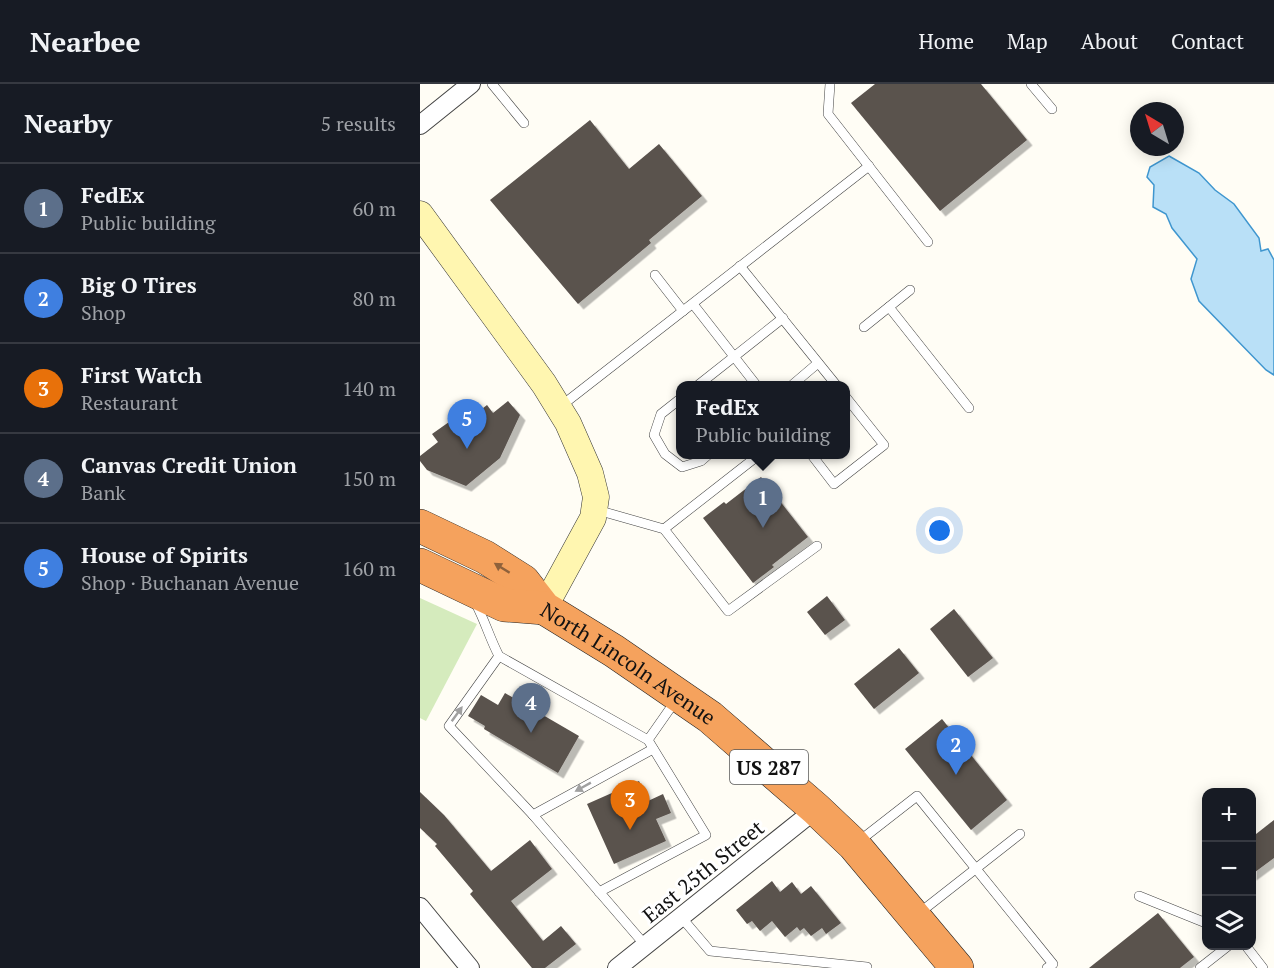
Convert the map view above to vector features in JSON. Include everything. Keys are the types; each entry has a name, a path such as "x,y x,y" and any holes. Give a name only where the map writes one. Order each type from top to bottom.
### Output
{"highway":[{"name":"US 287","path":"420,526 485,557 523,581 544,608"},
{"name":"US 287","path":"420,565 504,605 544,608"},
{"name":"North Lincoln Avenue","path":"544,608 614,651 710,717 816,809 854,845 957,968"}],"street":[{"path":"420,125 471,84"},
{"path":"421,219 544,384 568,423 590,472 596,497 595,510"},
{"name":"North Lincoln Avenue","path":"544,608 593,518 595,510"},
{"name":"East 25th Street","path":"617,968 816,809"},
{"path":"420,907 470,968"}],"lane":[{"path":"492,84 524,123"},
{"path":"830,84 828,114 928,242"},
{"path":"1031,84 1052,109"},
{"path":"559,408 869,166"},
{"path":"740,266 833,381"},
{"path":"655,274 683,311"},
{"path":"864,327 910,291"},
{"path":"693,303 753,381"},
{"path":"889,307 969,408"},
{"path":"703,381 783,318"},
{"path":"797,381 818,363"},
{"path":"815,459 834,484 884,445 850,401"},
{"path":"676,403 661,414 654,435 665,454 681,467 703,459"},
{"path":"664,529 754,459"},
{"path":"595,510 664,529 728,611 817,546"},
{"path":"466,586 499,656 648,740 706,835 599,892"},
{"path":"499,656 449,726 533,815 645,945"},
{"path":"648,740 679,696"},
{"path":"533,815 653,749"},
{"path":"854,845 917,796 1053,964 1047,968"},
{"path":"915,917 1020,834"},
{"path":"1139,896 1202,921"},
{"path":"681,917 710,951 867,968"},
{"path":"1200,968 1222,950"},
{"path":"1250,950 1263,968"}],"green space":[{"path":"420,598 477,624 426,721 420,718"}],"water":[{"path":"1169,156 1199,173 1215,190 1234,204 1259,238 1261,251 1268,249 1274,260 1274,375 1266,370 1199,301 1191,279 1197,259 1172,228 1166,214 1153,207 1154,185 1147,177 1150,167"}],"building":[{"path":"875,84 981,84 1027,140 940,211 851,103"},
{"path":"590,120 629,169 659,144 702,196 649,240 651,243 578,304 490,200"},
{"path":"508,401 520,415 500,458 466,486 427,470 420,461 420,456 438,442 432,434 449,422 455,430 487,405 493,413"},
{"path":"761,477 808,537 753,583 703,518 724,502 726,504"},
{"path":"827,596 845,620 825,635 807,612"},
{"path":"954,609 993,658 968,677 930,629"},
{"path":"899,648 919,673 874,709 854,684"},
{"path":"505,693 579,736 558,773 484,729 485,726 468,716 481,695 498,705"},
{"path":"942,719 1007,800 971,830 905,749"},
{"path":"639,781 648,801 663,794 671,813 656,819 666,841 614,864 587,804"},
{"path":"420,792 444,815 491,871 530,840 552,869 511,901 543,941 561,926 576,944 545,968 532,968 470,894 473,891 435,846 437,844 420,828"},
{"path":"1274,820 1274,858 1256,871 1256,842 1256,834"},
{"path":"772,881 780,892 792,882 801,894 811,886 841,923 826,934 822,928 811,936 804,928 800,931 797,927 785,937 772,921 760,931 752,921 747,924 736,910"},
{"path":"1158,913 1194,957 1180,968 1089,968"}],"place":[{"name":"House of Spirits","path":"467,449"},
{"name":"FedEx","path":"763,528"},
{"name":"Canvas Credit Union","path":"531,733"},
{"name":"Big O Tires","path":"956,775"},
{"name":"First Watch","path":"630,830"}]}
